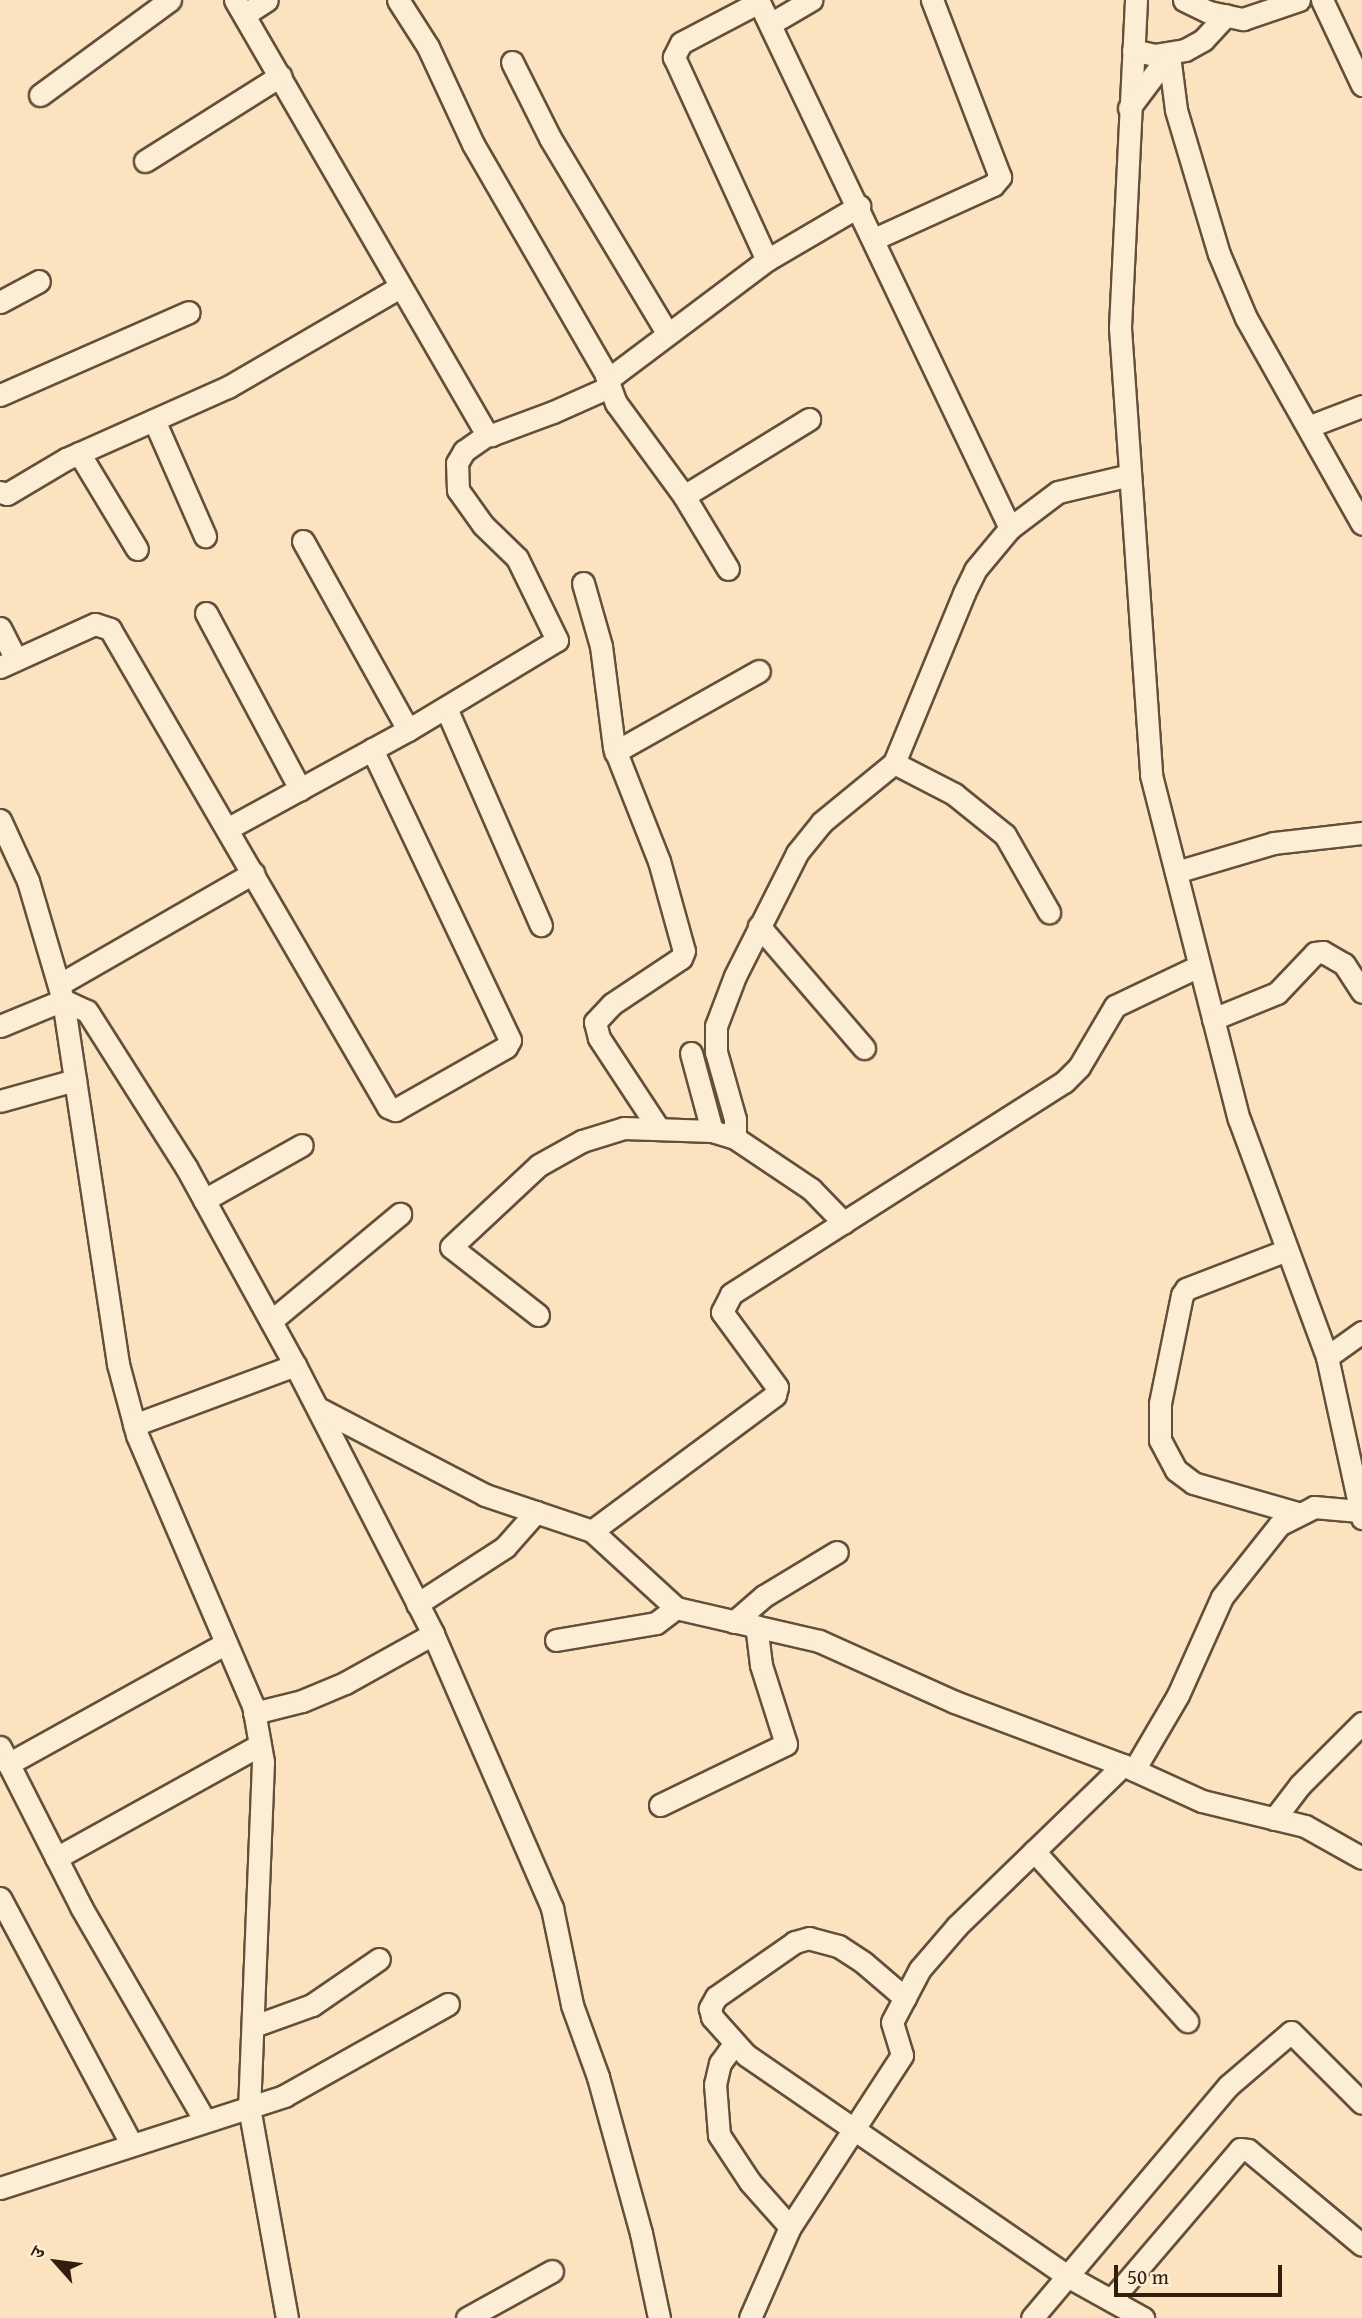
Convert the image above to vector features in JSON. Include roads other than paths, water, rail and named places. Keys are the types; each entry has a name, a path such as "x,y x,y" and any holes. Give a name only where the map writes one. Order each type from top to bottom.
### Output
{"street":[{"path":"40,95 170,0"},
{"path":"267,0 239,8 488,434"},
{"path":"398,0 428,47 473,144 606,381 684,496 728,569"},
{"path":"770,24 811,0"},
{"path":"874,239 993,185 1000,177 932,0"},
{"path":"750,2318 790,2227 902,2055 891,2027 905,1998 941,1944 1034,1851 1128,1768 1178,1695 1222,1597 1279,1525 1297,1513 1314,1507 1361,1514 1327,1357 1239,1119 1151,775 1120,328 1136,0"},
{"path":"1184,0 1243,19 1299,0"},
{"path":"1322,0 1362,85"},
{"path":"767,260 674,57 681,43 759,1 859,206 947,404 1010,528"},
{"path":"1129,108 1169,55 1203,40 1226,15"},
{"path":"1133,50 1169,55"},
{"path":"1169,55 1176,110 1219,254 1246,318 1310,426 1362,524"},
{"path":"512,62 550,138 667,333"},
{"path":"145,161 280,76"},
{"path":"227,829 446,708 558,637 517,558 483,525 458,490 457,463 464,451 488,434 606,381 767,260 859,206"},
{"path":"0,302 39,281"},
{"path":"0,492 7,494 79,453 228,387 400,287"},
{"path":"0,395 189,312"},
{"path":"1310,426 1362,406"},
{"path":"684,496 809,419"},
{"path":"154,420 205,536"},
{"path":"79,453 137,549"},
{"path":"736,1138 735,1119 716,1052 716,1026 760,926 797,853 822,822 894,763 970,581 1010,528 1058,492 1130,475"},
{"path":"303,541 408,730"},
{"path":"583,583 596,616 615,752 659,861 684,955 612,1004 599,1015 595,1027 657,1126"},
{"path":"206,613 300,789"},
{"path":"0,628 8,663 94,624 110,629 388,1107 395,1110 506,1047 510,1040 372,749"},
{"path":"615,752 759,671"},
{"path":"446,708 541,926"},
{"path":"894,763 954,793 1005,835 1049,912"},
{"path":"1,823 28,881 62,992 118,1364 134,1425 254,1713 260,1745 261,1877 249,2107 287,2318"},
{"path":"1176,872 1274,843 1362,833"},
{"path":"0,1026 62,992 253,873"},
{"path":"760,926 864,1048"},
{"path":"1213,1019 1277,993 1315,953 1323,952 1344,964 1362,992"},
{"path":"592,1531 775,1395 777,1387 722,1306 731,1294 1064,1082 1122,1001 1199,966"},
{"path":"62,992 87,1011 204,1200 318,1408 433,1634 552,1909 572,2005 598,2077 659,2318"},
{"path":"691,1053 712,1131"},
{"path":"0,1101 75,1080"},
{"path":"538,1315 454,1252 456,1239 539,1165 582,1141 624,1128 657,1126 712,1131 736,1138 811,1189 844,1223"},
{"path":"204,1200 302,1145"},
{"path":"271,1321 400,1214"},
{"path":"1287,1250 1186,1289 1163,1381 1160,1440 1176,1470 1193,1483 1297,1513"},
{"path":"1327,1357 1362,1332"},
{"path":"134,1425 295,1365"},
{"path":"318,1408 485,1495 592,1531 676,1608 819,1641 955,1702 1128,1768 1202,1801 1305,1826 1362,1858"},
{"path":"417,1604 505,1547 536,1512"},
{"path":"734,1622 764,1596 837,1552"},
{"path":"556,1640 656,1623 676,1608"},
{"path":"660,1805 786,1744 768,1691 756,1626"},
{"path":"254,1713 302,1701 345,1683 433,1634"},
{"path":"205,2120 56,1858 4,1756 226,1643"},
{"path":"1274,1819 1300,1784 1362,1723"},
{"path":"56,1858 260,1745"},
{"path":"1034,1851 1186,2021"},
{"path":"0,1898 131,2143"},
{"path":"905,1998 863,1962 829,1942 809,1938 795,1942 711,2004 712,2017 734,2044 1069,2277 1143,2318"},
{"path":"254,2026 312,2005 379,1959"},
{"path":"0,2188 131,2143 249,2107 302,2087 448,2004"},
{"path":"1032,2318 1228,2086 1291,2032 1362,2103"},
{"path":"734,2044 720,2063 715,2084 719,2134 727,2152 790,2227"},
{"path":"1112,2299 1240,2150 1248,2150 1362,2245"},
{"path":"467,2318 552,2271"}]}
